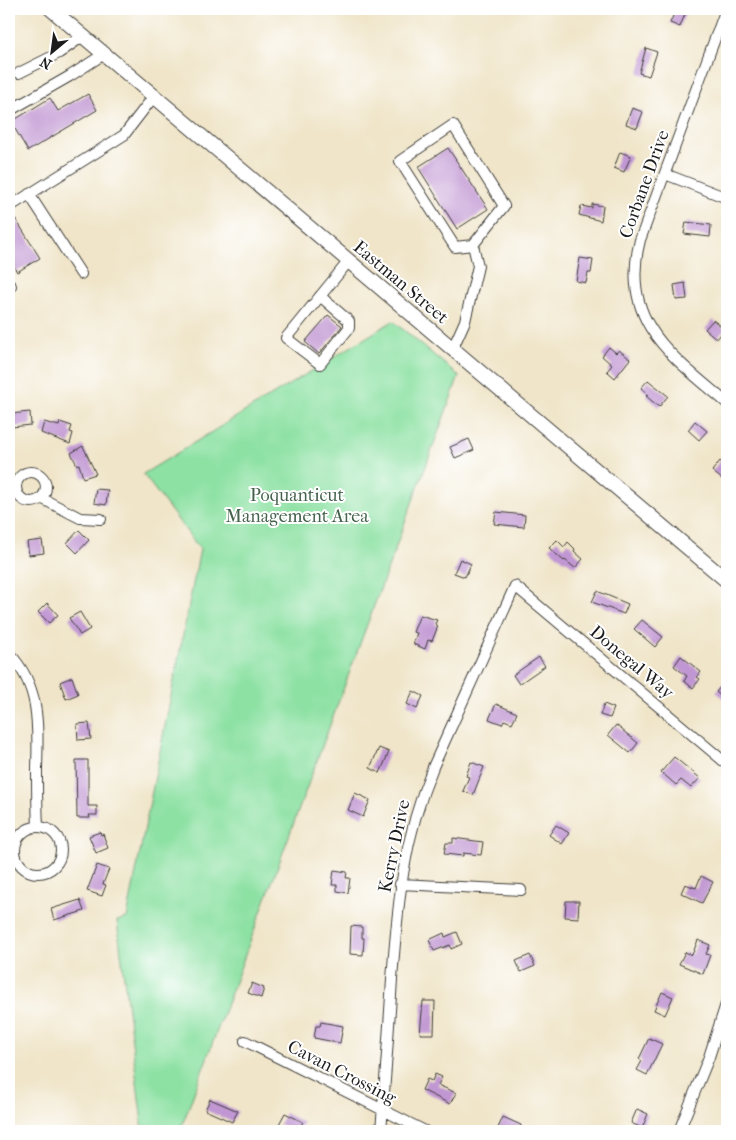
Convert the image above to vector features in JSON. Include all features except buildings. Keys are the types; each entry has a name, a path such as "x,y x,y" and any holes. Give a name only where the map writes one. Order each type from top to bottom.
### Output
{"main road":[{"name":"Eastman Street","path":"51,9 727,582"}],"street":[{"name":"Corbane Drive","path":"726,9 636,254 636,277 640,306 652,331 669,353 727,402"},
{"path":"19,73 60,53 83,36"},
{"path":"9,112 104,54"},
{"path":"11,205 124,135 154,96"},
{"path":"452,125 504,206 473,245 455,247 400,161 452,125"},
{"path":"665,174 727,198"},
{"path":"29,194 81,274"},
{"path":"452,350 465,321 478,266 473,245"},
{"path":"320,296 349,321 349,328 320,364 286,338 320,296 348,262"},
{"path":"33,472 41,476 46,485 41,498 32,502 22,500 12,486 23,474 33,472"},
{"path":"41,498 80,518 102,519"},
{"name":"Donegal Way","path":"515,586 727,764"},
{"name":"Kerry Drive","path":"381,1131 400,884 412,824 422,793 515,586"},
{"path":"9,653 23,672 30,686 37,709 36,798 38,827"},
{"path":"38,827 45,828 58,837 62,852 56,866 42,873 28,871 22,866 16,853 18,838 30,828 38,827"},
{"path":"400,884 522,890"},
{"path":"679,1131 709,1057 727,1001"},
{"name":"Cavan Crossing","path":"246,1041 425,1131"}],"green space":[{"name":"Poquanticut Management Area","path":"393,321 459,376 180,1131 143,1131 117,921 127,918 200,549 143,474"}]}
